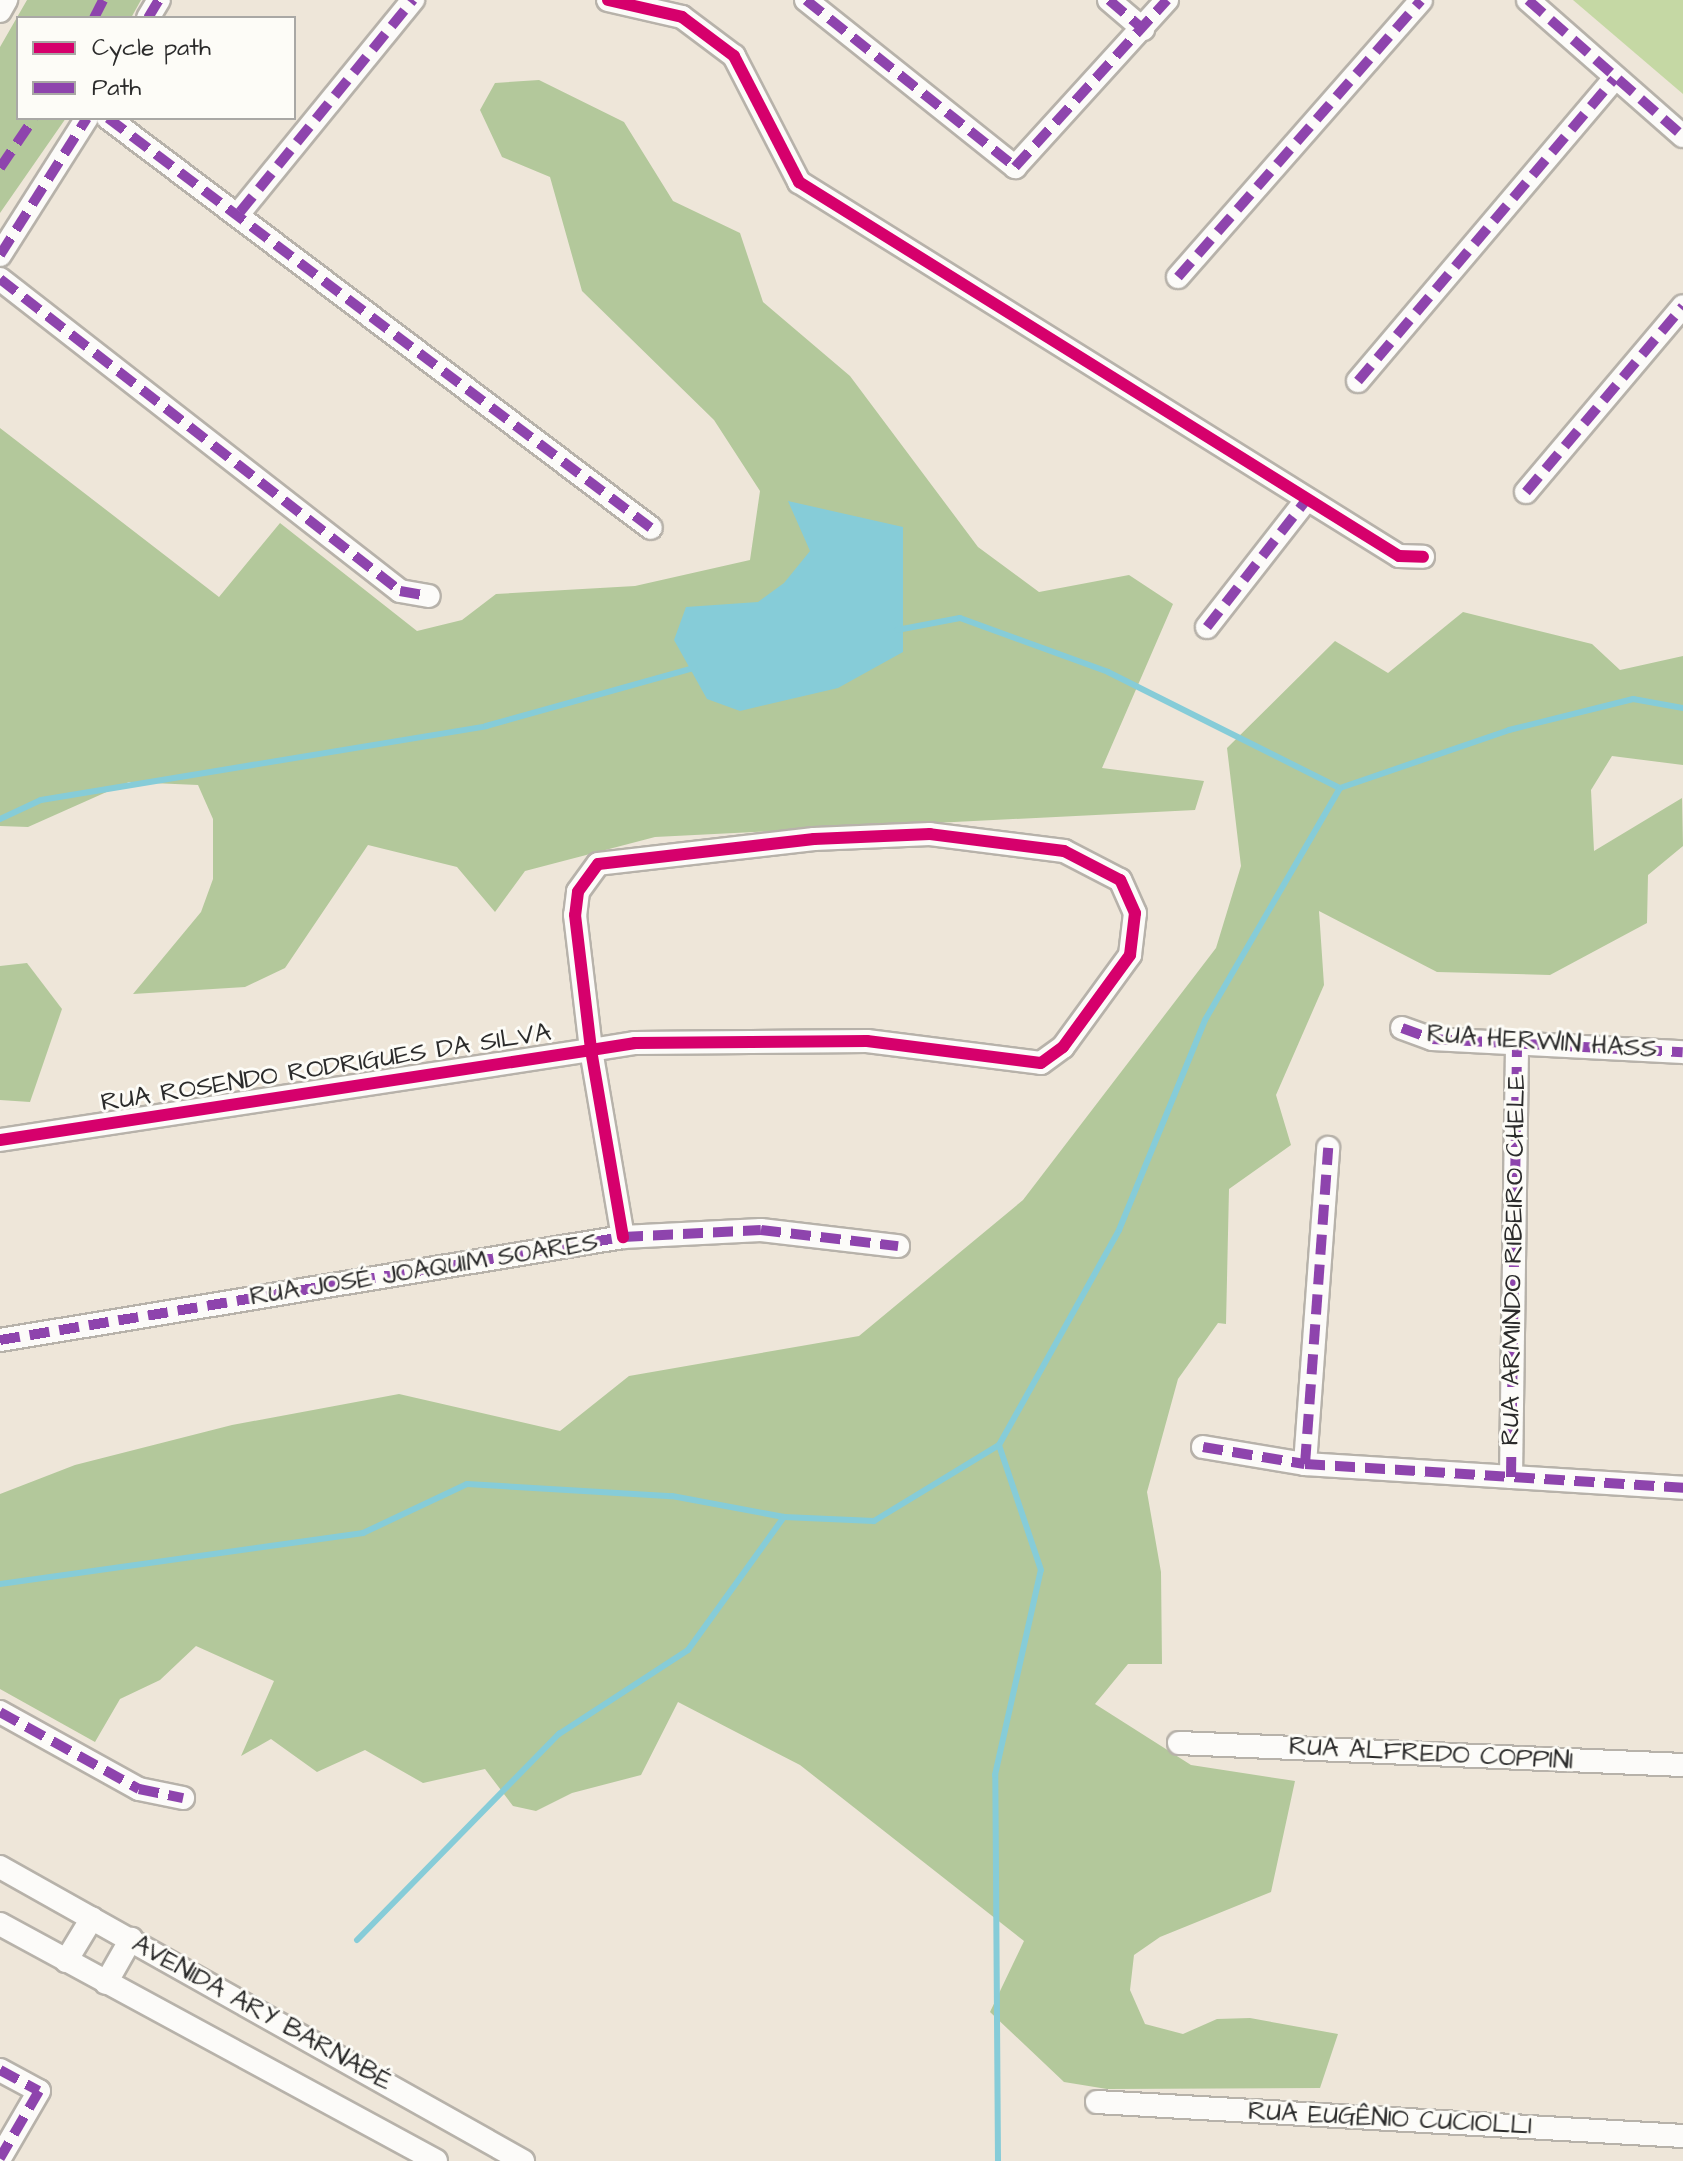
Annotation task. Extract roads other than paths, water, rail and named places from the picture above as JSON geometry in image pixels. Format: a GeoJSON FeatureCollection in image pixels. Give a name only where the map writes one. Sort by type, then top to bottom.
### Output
{"type":"FeatureCollection","features":[{"type":"Feature","properties":{"kind":"street"},"geometry":{"type":"LineString","coordinates":[[0,11],[6,0]]}},
{"type":"Feature","properties":{"kind":"street"},"geometry":{"type":"LineString","coordinates":[[240,212],[413,0]]}},
{"type":"Feature","properties":{"kind":"street"},"geometry":{"type":"LineString","coordinates":[[608,0],[682,17],[734,56],[799,182],[1399,556],[1423,557]]}},
{"type":"Feature","properties":{"kind":"street"},"geometry":{"type":"LineString","coordinates":[[806,0],[1015,167],[1167,0]]}},
{"type":"Feature","properties":{"kind":"street"},"geometry":{"type":"LineString","coordinates":[[1109,0],[1143,29]]}},
{"type":"Feature","properties":{"kind":"street"},"geometry":{"type":"LineString","coordinates":[[1178,277],[1421,0]]}},
{"type":"Feature","properties":{"kind":"street"},"geometry":{"type":"LineString","coordinates":[[1528,0],[1614,79],[1683,136]]}},
{"type":"Feature","properties":{"kind":"street"},"geometry":{"type":"LineString","coordinates":[[1358,381],[1614,79]]}},
{"type":"Feature","properties":{"kind":"street"},"geometry":{"type":"LineString","coordinates":[[0,255],[86,120]]}},
{"type":"Feature","properties":{"kind":"street"},"geometry":{"type":"LineString","coordinates":[[111,120],[240,212],[651,528]]}},
{"type":"Feature","properties":{"kind":"street"},"geometry":{"type":"LineString","coordinates":[[0,279],[400,591],[429,596]]}},
{"type":"Feature","properties":{"kind":"street"},"geometry":{"type":"LineString","coordinates":[[1526,492],[1683,306]]}},
{"type":"Feature","properties":{"kind":"street"},"geometry":{"type":"LineString","coordinates":[[1207,627],[1307,499]]}},
{"type":"Feature","properties":{"kind":"street","name":"RUA ROSENDO RODRIGUES DA SILVA"},"geometry":{"type":"LineString","coordinates":[[0,1140],[591,1050],[749,1038],[867,1041],[1041,1063],[1063,1047],[1130,955],[1135,913],[1120,880],[1064,851],[915,834],[614,857],[586,875],[575,915],[591,1050]]}},
{"type":"Feature","properties":{"kind":"street","name":"RUA HERWIN HASS"},"geometry":{"type":"LineString","coordinates":[[1402,1028],[1432,1039],[1683,1052]]}},
{"type":"Feature","properties":{"kind":"street","name":"RUA ARMINDO RIBEIRO CHELE"},"geometry":{"type":"LineString","coordinates":[[1511,1477],[1517,1044]]}},
{"type":"Feature","properties":{"kind":"street"},"geometry":{"type":"LineString","coordinates":[[591,1050],[623,1237]]}},
{"type":"Feature","properties":{"kind":"street"},"geometry":{"type":"LineString","coordinates":[[1305,1464],[1328,1148]]}},
{"type":"Feature","properties":{"kind":"street","name":"RUA JOSÉ JOAQUIM SOARES"},"geometry":{"type":"LineString","coordinates":[[0,1340],[623,1237],[761,1230],[898,1246]]}},
{"type":"Feature","properties":{"kind":"street"},"geometry":{"type":"LineString","coordinates":[[1203,1447],[1305,1464],[1683,1488]]}},
{"type":"Feature","properties":{"kind":"street"},"geometry":{"type":"LineString","coordinates":[[0,1712],[139,1789],[183,1798]]}},
{"type":"Feature","properties":{"kind":"street","name":"RUA ALFREDO COPPINI"},"geometry":{"type":"LineString","coordinates":[[1179,1743],[1683,1765]]}},
{"type":"Feature","properties":{"kind":"street","name":"AVENIDA ARY BARNABÉ"},"geometry":{"type":"LineString","coordinates":[[0,1867],[523,2161]]}},
{"type":"Feature","properties":{"kind":"street"},"geometry":{"type":"LineString","coordinates":[[66,1961],[92,1918]]}},
{"type":"Feature","properties":{"kind":"street","name":"AVENIDA ARY BARNABÉ"},"geometry":{"type":"LineString","coordinates":[[0,1924],[436,2161]]}},
{"type":"Feature","properties":{"kind":"street"},"geometry":{"type":"LineString","coordinates":[[106,1983],[131,1939]]}},
{"type":"Feature","properties":{"kind":"street"},"geometry":{"type":"LineString","coordinates":[[0,2070],[39,2091],[0,2158]]}},
{"type":"Feature","properties":{"kind":"street","name":"RUA EUGÊNIO CUCIOLLI"},"geometry":{"type":"LineString","coordinates":[[1097,2102],[1683,2136]]}},
{"type":"Feature","properties":{"kind":"water"},"geometry":{"type":"Polygon","coordinates":[[[788,501],[903,527],[903,652],[838,688],[740,711],[707,699],[674,640],[686,607],[758,602],[784,583],[810,551],[788,501]]]}},
{"type":"Feature","properties":{"kind":"waterway"},"geometry":{"type":"LineString","coordinates":[[897,630],[960,618],[1108,672],[1340,788],[1509,730],[1633,699],[1683,708]]}},
{"type":"Feature","properties":{"kind":"waterway"},"geometry":{"type":"LineString","coordinates":[[0,819],[41,800],[486,726],[694,668]]}},
{"type":"Feature","properties":{"kind":"waterway"},"geometry":{"type":"LineString","coordinates":[[0,1584],[363,1533],[467,1484],[672,1496],[784,1517],[874,1521],[999,1445],[1119,1230],[1205,1020],[1340,788]]}},
{"type":"Feature","properties":{"kind":"waterway"},"geometry":{"type":"LineString","coordinates":[[998,2161],[995,1775],[1041,1570],[999,1445]]}},
{"type":"Feature","properties":{"kind":"waterway"},"geometry":{"type":"LineString","coordinates":[[357,1940],[559,1734],[688,1650],[784,1517]]}}]}
